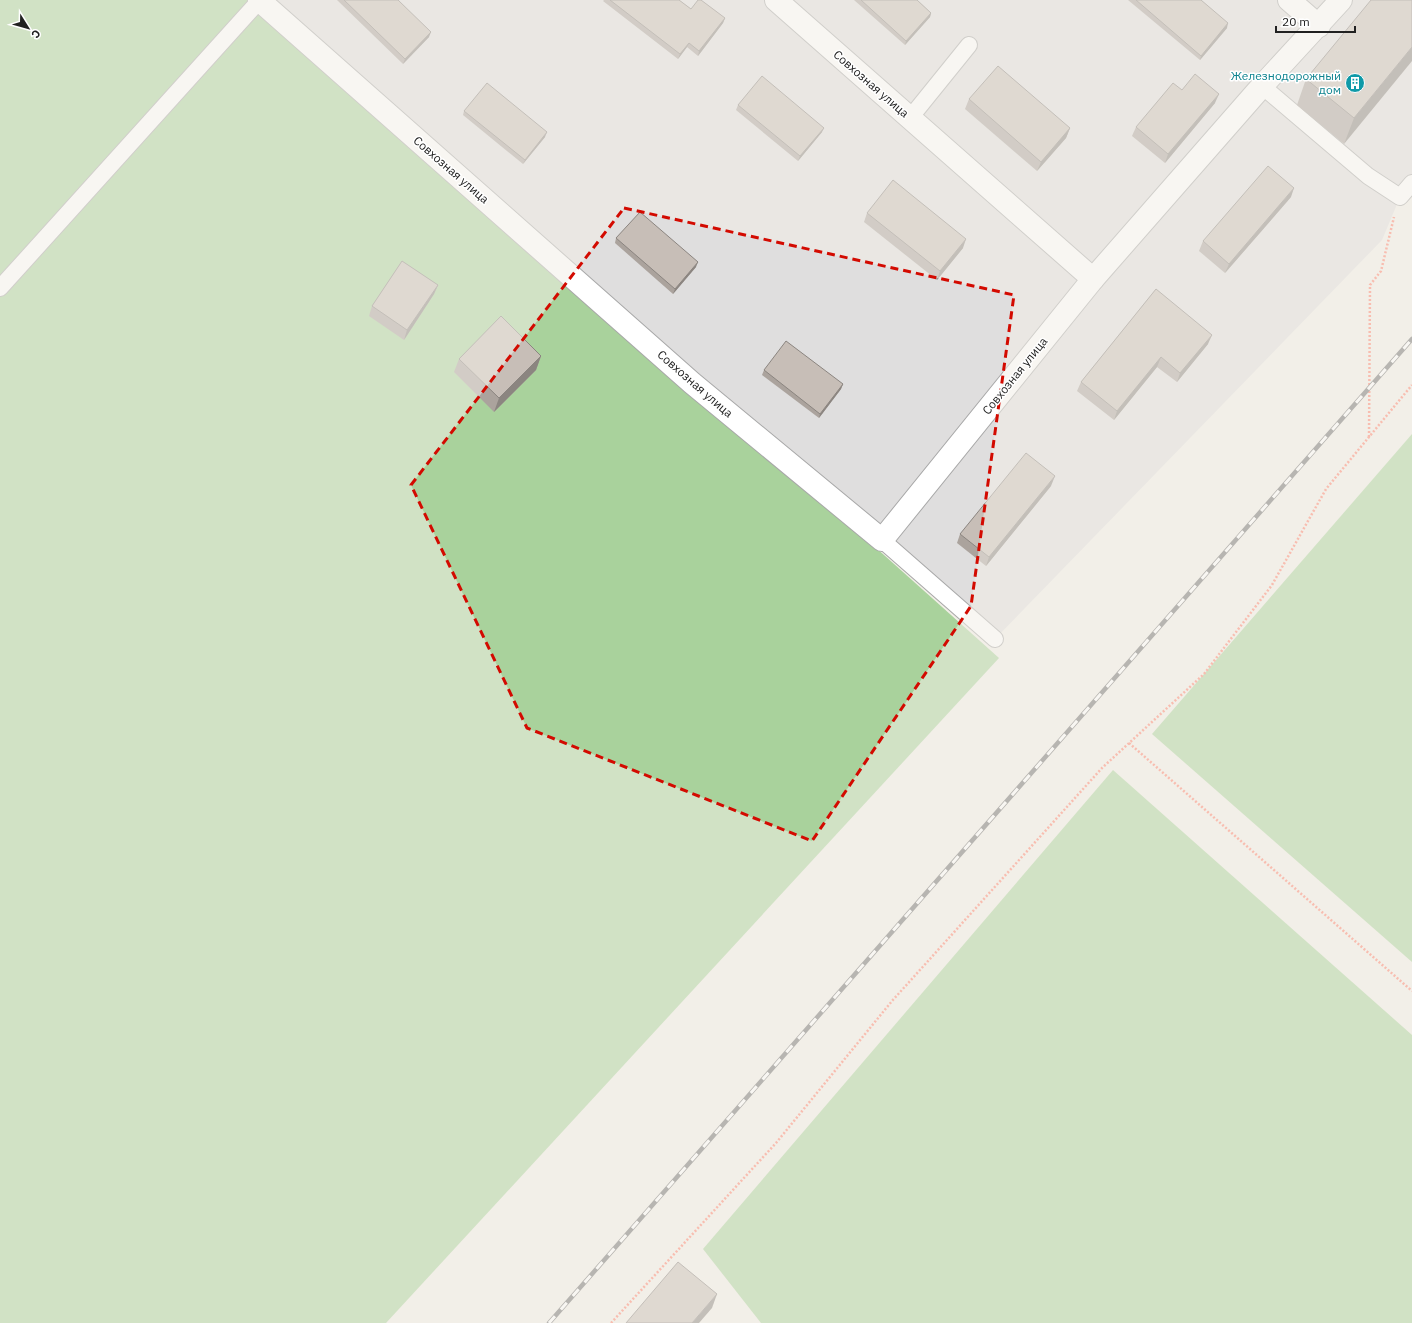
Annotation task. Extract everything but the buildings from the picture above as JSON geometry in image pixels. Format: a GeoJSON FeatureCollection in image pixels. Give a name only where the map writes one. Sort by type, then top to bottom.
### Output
{"type":"FeatureCollection","features":[{"type":"Feature","properties":{"kind":"street","name":"Совхозная улица"},"geometry":{"type":"LineString","coordinates":[[259,0],[692,383],[882,540],[1093,279],[1262,86],[1319,26],[1341,0]]}},
{"type":"Feature","properties":{"kind":"street","name":"Совхозная улица"},"geometry":{"type":"LineString","coordinates":[[776,0],[1093,279]]}},
{"type":"Feature","properties":{"kind":"street"},"geometry":{"type":"LineString","coordinates":[[1289,0],[1319,26]]}},
{"type":"Feature","properties":{"kind":"lane"},"geometry":{"type":"LineString","coordinates":[[0,288],[259,0]]}},
{"type":"Feature","properties":{"kind":"lane"},"geometry":{"type":"LineString","coordinates":[[910,118],[969,45]]}},
{"type":"Feature","properties":{"kind":"lane"},"geometry":{"type":"LineString","coordinates":[[1262,86],[1368,176],[1400,197],[1412,183]]}},
{"type":"Feature","properties":{"kind":"lane"},"geometry":{"type":"LineString","coordinates":[[882,540],[996,639]]}},
{"type":"Feature","properties":{"kind":"path"},"geometry":{"type":"LineString","coordinates":[[1369,437],[1370,285],[1381,271],[1400,197]]}},
{"type":"Feature","properties":{"kind":"path"},"geometry":{"type":"LineString","coordinates":[[611,1323],[776,1143],[892,1001],[1102,768],[1204,674],[1272,585],[1326,489],[1412,385]]}},
{"type":"Feature","properties":{"kind":"path"},"geometry":{"type":"LineString","coordinates":[[1129,743],[1412,991]]}},
{"type":"Feature","properties":{"kind":"highlighted area"},"geometry":{"type":"Polygon","coordinates":[[[624,208],[1014,295],[971,606],[812,841],[527,728],[411,485],[624,208]]]}},
{"type":"Feature","properties":{"kind":"shaded area"},"geometry":{"type":"Polygon","coordinates":[[[260,0],[1412,0],[1412,183],[1400,197],[1382,240],[995,639],[260,0]]]}},
{"type":"Feature","properties":{"kind":"green space"},"geometry":{"type":"Polygon","coordinates":[[[0,0],[247,0],[692,383],[999,658],[386,1323],[0,1323],[0,0]]]}},
{"type":"Feature","properties":{"kind":"green space"},"geometry":{"type":"Polygon","coordinates":[[[1412,434],[1412,962],[1152,734],[1412,434]]]}},
{"type":"Feature","properties":{"kind":"green space"},"geometry":{"type":"Polygon","coordinates":[[[1113,770],[1412,1035],[1412,1323],[761,1323],[703,1249],[1113,770]]]}},
{"type":"Feature","properties":{"kind":"railway"},"geometry":{"type":"LineString","coordinates":[[549,1323],[1412,339]]}},
{"type":"Feature","properties":{"kind":"place","name":"Железнодорожный дом"},"geometry":{"type":"Point","coordinates":[1355,83]}}]}
